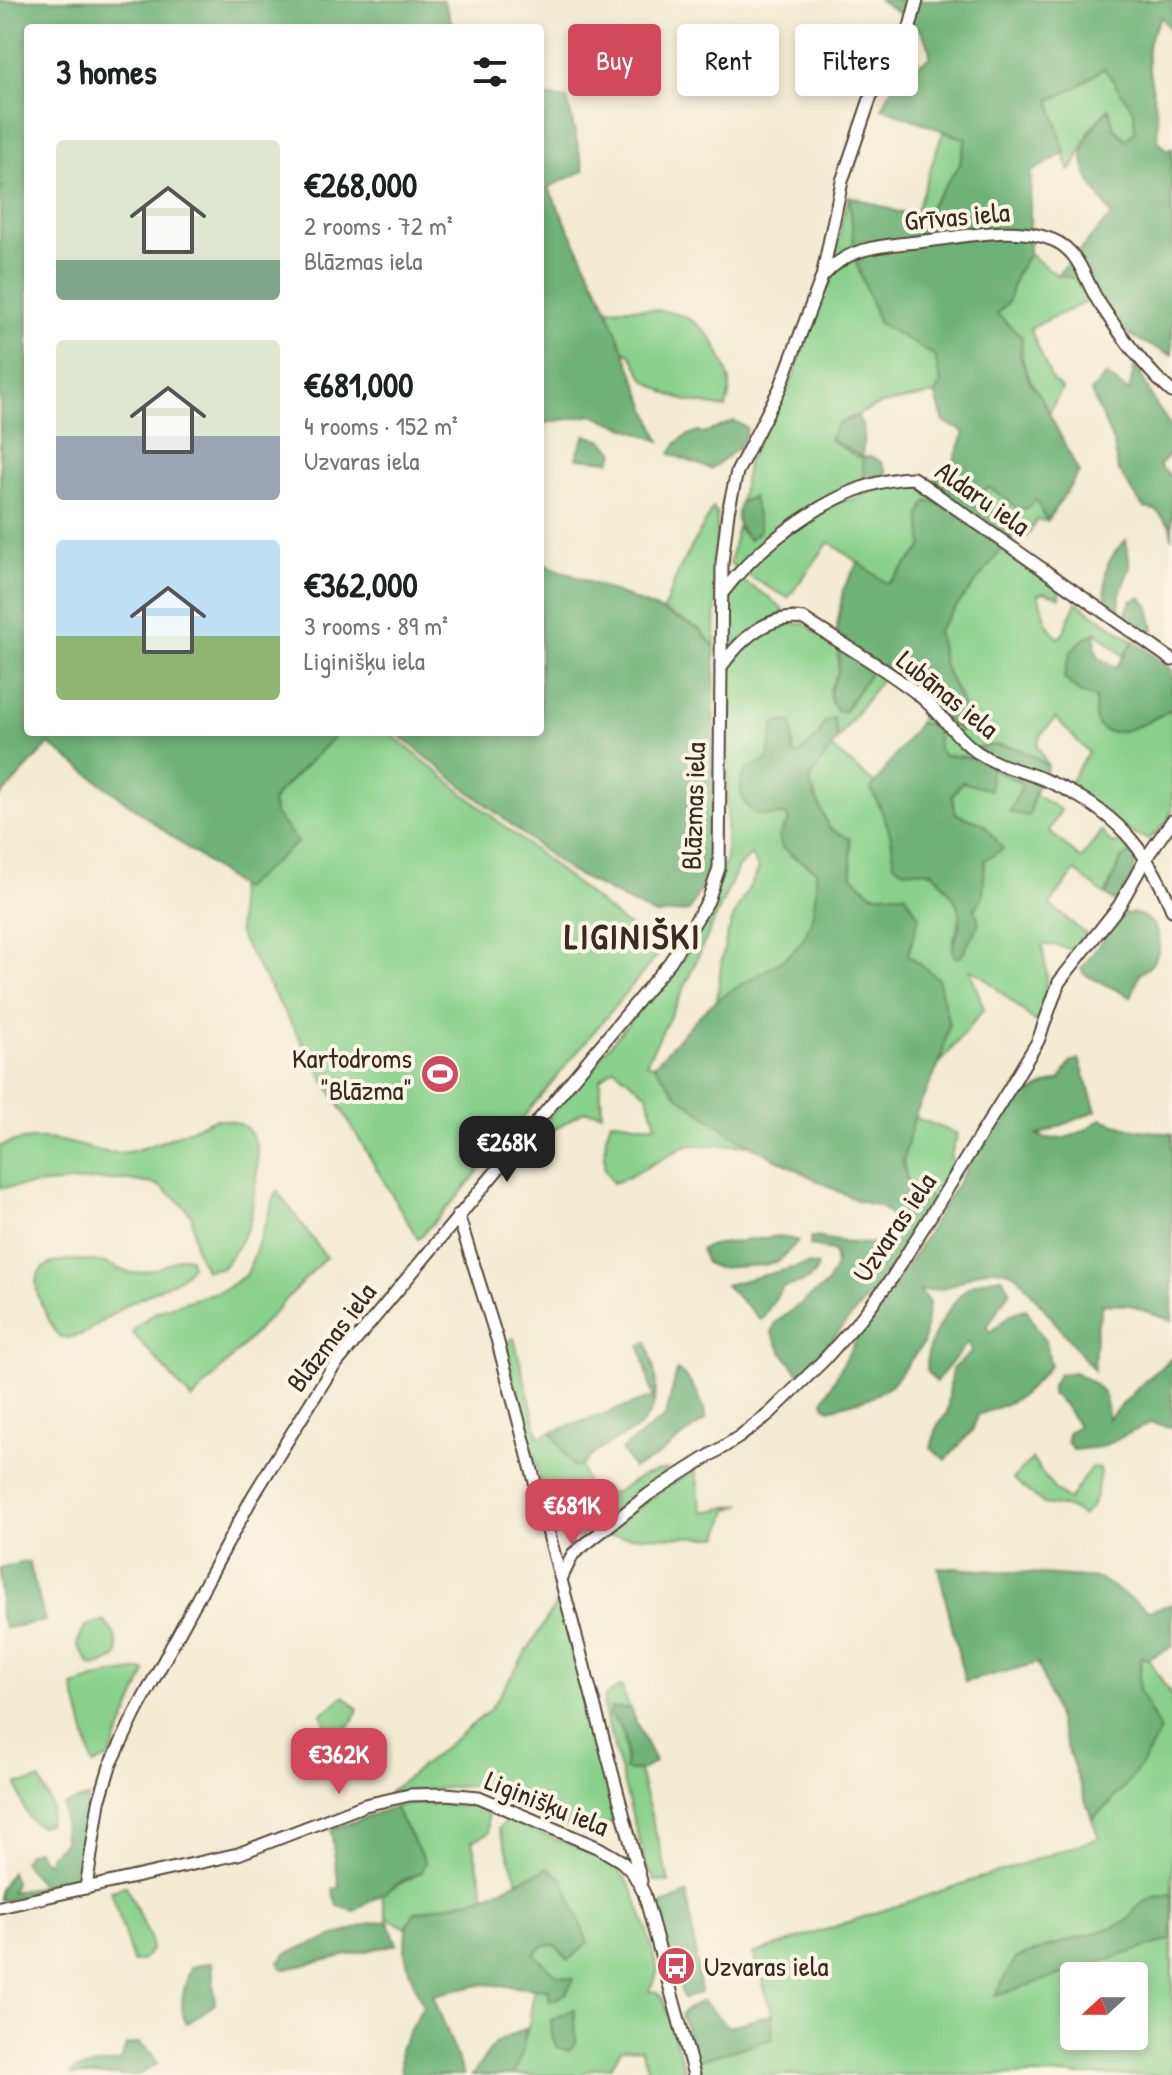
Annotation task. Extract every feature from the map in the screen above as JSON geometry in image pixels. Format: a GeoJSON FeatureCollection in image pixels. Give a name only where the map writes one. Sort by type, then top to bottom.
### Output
{"type":"FeatureCollection","features":[{"type":"Feature","properties":{"kind":"street","name":"Blāzmas iela"},"geometry":{"type":"LineString","coordinates":[[86,1888],[99,1802],[110,1766],[253,1496],[331,1370],[670,962],[708,901],[719,868],[722,563],[737,472],[780,388],[822,277],[842,181],[871,96],[910,27],[917,0]]}},
{"type":"Feature","properties":{"kind":"street","name":"Grīvas iela"},"geometry":{"type":"LineString","coordinates":[[822,277],[834,263],[853,252],[878,247],[1007,232],[1051,239],[1072,252],[1099,304],[1127,342],[1172,392]]}},
{"type":"Feature","properties":{"kind":"street","name":"Aldaru iela"},"geometry":{"type":"LineString","coordinates":[[723,592],[750,561],[785,529],[859,491],[896,479],[913,478],[1172,660]]}},
{"type":"Feature","properties":{"kind":"street","name":"Lubānas iela"},"geometry":{"type":"LineString","coordinates":[[721,667],[734,648],[764,626],[789,617],[804,619],[920,696],[975,751],[1007,769],[1047,781],[1074,794],[1106,816],[1133,839],[1172,910]]}},
{"type":"Feature","properties":{"kind":"street","name":"Uzvaras iela"},"geometry":{"type":"LineString","coordinates":[[562,1577],[573,1554],[649,1494],[739,1437],[769,1414],[862,1317],[892,1278],[1038,1041],[1059,982],[1119,906],[1146,858],[1172,821]]}},
{"type":"Feature","properties":{"kind":"street"},"geometry":{"type":"LineString","coordinates":[[458,1215],[497,1339],[644,1893]]}},
{"type":"Feature","properties":{"kind":"street","name":"Liginišķu iela"},"geometry":{"type":"LineString","coordinates":[[0,1907],[238,1854],[365,1805],[410,1795],[479,1797],[599,1848],[621,1861],[633,1873],[644,1893],[694,2075]]}},
{"type":"Feature","properties":{"kind":"green space"},"geometry":{"type":"Polygon","coordinates":[[[0,0],[443,0],[452,24],[24,24],[24,736],[335,736],[272,802],[275,814],[298,842],[242,889],[49,744],[0,797],[0,192],[3,187],[0,187],[0,0]]]}},
{"type":"Feature","properties":{"kind":"green space"},"geometry":{"type":"Polygon","coordinates":[[[879,0],[1172,0],[1172,32],[1161,17],[1150,38],[1148,52],[1157,114],[1157,138],[1166,150],[1172,148],[1172,355],[1116,326],[1094,306],[1075,278],[1057,275],[1112,215],[1087,174],[1084,150],[1088,138],[1109,109],[1114,128],[1126,140],[1135,131],[1134,111],[1104,68],[1077,87],[1050,100],[1065,153],[1031,172],[1029,254],[1016,274],[1008,302],[997,314],[1022,337],[1020,355],[1030,383],[1040,395],[1079,473],[1047,521],[1036,500],[1020,510],[989,487],[974,496],[1015,533],[937,631],[944,666],[962,703],[966,722],[960,731],[836,633],[843,590],[858,562],[886,583],[923,547],[920,515],[926,502],[936,501],[923,490],[953,463],[965,432],[944,422],[935,394],[941,383],[935,356],[879,323],[856,262],[849,196],[914,217],[925,213],[959,166],[966,139],[882,108],[888,96],[918,96],[918,65],[930,57],[929,47],[918,24],[879,0]]]}},
{"type":"Feature","properties":{"kind":"green space"},"geometry":{"type":"Polygon","coordinates":[[[1104,68],[1134,111],[1135,131],[1127,140],[1114,128],[1108,109],[1091,128],[1074,167],[1069,171],[1050,100],[1077,87],[1104,68]]]}},
{"type":"Feature","properties":{"kind":"green space"},"geometry":{"type":"Polygon","coordinates":[[[544,96],[567,99],[584,171],[548,187],[602,296],[660,441],[593,415],[544,423],[544,96]]]}},
{"type":"Feature","properties":{"kind":"green space"},"geometry":{"type":"Polygon","coordinates":[[[943,132],[966,139],[959,166],[925,213],[914,217],[943,132]]]}},
{"type":"Feature","properties":{"kind":"green space"},"geometry":{"type":"Polygon","coordinates":[[[849,196],[856,262],[879,323],[935,356],[941,383],[935,394],[881,404],[838,424],[829,439],[855,456],[862,457],[866,481],[843,489],[844,501],[902,482],[913,482],[937,500],[921,515],[923,547],[890,582],[886,583],[829,542],[788,598],[730,563],[737,527],[749,540],[753,497],[740,503],[748,461],[792,380],[821,299],[849,196]]]}},
{"type":"Feature","properties":{"kind":"green space"},"geometry":{"type":"Polygon","coordinates":[[[1029,254],[1057,275],[1075,278],[1088,301],[1030,328],[1052,380],[1062,389],[1049,413],[1029,377],[1023,359],[1022,337],[996,314],[1008,302],[1016,274],[1029,254]]]}},
{"type":"Feature","properties":{"kind":"green space"},"geometry":{"type":"Polygon","coordinates":[[[607,309],[660,310],[686,317],[707,333],[723,361],[729,380],[726,408],[687,401],[645,380],[631,355],[623,349],[607,309]]]}},
{"type":"Feature","properties":{"kind":"green space"},"geometry":{"type":"Polygon","coordinates":[[[1135,364],[1172,428],[1172,451],[1159,466],[1172,477],[1172,539],[1170,525],[1156,510],[1144,508],[1118,470],[1114,444],[1091,392],[1106,375],[1129,392],[1135,364]]]}},
{"type":"Feature","properties":{"kind":"green space"},"geometry":{"type":"Polygon","coordinates":[[[858,416],[864,431],[862,457],[829,439],[838,424],[858,416]]]}},
{"type":"Feature","properties":{"kind":"green space"},"geometry":{"type":"Polygon","coordinates":[[[734,421],[747,428],[745,436],[734,452],[711,469],[670,454],[678,441],[685,437],[699,431],[702,434],[734,421]]]}},
{"type":"Feature","properties":{"kind":"green space"},"geometry":{"type":"Polygon","coordinates":[[[585,435],[603,441],[615,452],[610,461],[576,458],[585,435]]]}},
{"type":"Feature","properties":{"kind":"green space"},"geometry":{"type":"Polygon","coordinates":[[[862,457],[880,461],[888,477],[864,481],[862,457]]]}},
{"type":"Feature","properties":{"kind":"green space"},"geometry":{"type":"Polygon","coordinates":[[[989,487],[1036,500],[1047,521],[1037,520],[1023,538],[974,496],[989,487]]]}},
{"type":"Feature","properties":{"kind":"green space"},"geometry":{"type":"Polygon","coordinates":[[[753,497],[760,530],[749,540],[739,527],[737,514],[740,503],[753,497]]]}},
{"type":"Feature","properties":{"kind":"green space"},"geometry":{"type":"Polygon","coordinates":[[[713,508],[717,514],[715,647],[698,628],[663,611],[679,570],[713,508]]]}},
{"type":"Feature","properties":{"kind":"green space"},"geometry":{"type":"Polygon","coordinates":[[[1126,540],[1130,567],[1120,593],[1119,614],[1106,609],[1105,579],[1108,564],[1126,540]]]}},
{"type":"Feature","properties":{"kind":"green space"},"geometry":{"type":"Polygon","coordinates":[[[1004,546],[1059,587],[1060,597],[1044,592],[1038,594],[1047,624],[1058,638],[1063,634],[1076,602],[1134,641],[1123,656],[1097,632],[1073,650],[1068,662],[1064,678],[1095,697],[1101,728],[1129,729],[1172,709],[1172,811],[1163,827],[1148,839],[1133,834],[1068,786],[1088,752],[1056,718],[1041,734],[1037,746],[1048,766],[1023,751],[995,745],[976,749],[989,759],[943,755],[919,723],[924,705],[960,731],[966,722],[962,703],[944,666],[937,631],[1004,546]]]}},
{"type":"Feature","properties":{"kind":"green space"},"geometry":{"type":"Polygon","coordinates":[[[544,561],[546,565],[698,628],[715,647],[712,844],[706,878],[689,911],[655,915],[569,871],[400,736],[544,736],[544,561]]]}},
{"type":"Feature","properties":{"kind":"green space"},"geometry":{"type":"Polygon","coordinates":[[[738,578],[769,597],[784,611],[732,645],[729,641],[728,589],[738,578]]]}},
{"type":"Feature","properties":{"kind":"green space"},"geometry":{"type":"Polygon","coordinates":[[[1141,597],[1149,607],[1154,630],[1147,637],[1124,618],[1131,601],[1141,597]]]}},
{"type":"Feature","properties":{"kind":"green space"},"geometry":{"type":"Polygon","coordinates":[[[787,623],[804,624],[838,646],[838,673],[829,690],[845,711],[872,670],[883,677],[838,739],[834,718],[825,722],[818,737],[797,756],[793,752],[789,721],[775,723],[767,762],[749,768],[741,780],[744,802],[748,808],[760,815],[786,814],[790,821],[782,829],[791,856],[816,870],[816,899],[811,928],[802,944],[785,960],[717,1000],[731,924],[759,869],[751,855],[738,867],[682,993],[646,1063],[654,1065],[679,1097],[750,1145],[687,1145],[613,1183],[604,1169],[606,1136],[611,1121],[656,1125],[647,1094],[614,1068],[600,1079],[602,1113],[584,1111],[536,1141],[543,1125],[691,948],[726,860],[730,668],[753,640],[787,623]]]}},
{"type":"Feature","properties":{"kind":"green space"},"geometry":{"type":"Polygon","coordinates":[[[1096,632],[1095,648],[1099,658],[1116,668],[1134,641],[1172,670],[1172,709],[1133,728],[1111,732],[1103,730],[1096,720],[1095,697],[1081,694],[1064,678],[1073,650],[1096,632]]]}},
{"type":"Feature","properties":{"kind":"green space"},"geometry":{"type":"Polygon","coordinates":[[[838,646],[872,670],[844,711],[838,712],[831,702],[830,693],[839,668],[838,646]]]}},
{"type":"Feature","properties":{"kind":"green space"},"geometry":{"type":"Polygon","coordinates":[[[834,718],[838,739],[813,773],[810,784],[829,828],[850,839],[852,876],[873,894],[905,894],[919,917],[908,955],[938,978],[949,1024],[940,1063],[914,1117],[903,1162],[907,1180],[932,1200],[885,1277],[801,1376],[772,1333],[775,1323],[826,1285],[836,1267],[834,1252],[810,1245],[811,1237],[873,1243],[884,1240],[892,1233],[897,1222],[880,1206],[859,1201],[740,1140],[679,1097],[654,1065],[711,1005],[779,963],[803,939],[811,922],[816,870],[782,848],[779,836],[789,821],[786,815],[760,815],[748,808],[742,794],[741,780],[749,768],[767,762],[775,723],[789,721],[793,726],[793,751],[797,756],[818,737],[825,722],[834,718]]]}},
{"type":"Feature","properties":{"kind":"green space"},"geometry":{"type":"Polygon","coordinates":[[[919,723],[933,725],[938,748],[943,755],[987,759],[976,748],[996,745],[1023,751],[1048,766],[1034,794],[1029,816],[1009,812],[1023,784],[991,767],[990,790],[962,782],[952,795],[956,814],[984,824],[1003,849],[985,860],[983,896],[975,909],[979,923],[961,957],[955,957],[953,949],[960,920],[954,898],[933,872],[902,869],[894,864],[887,825],[871,789],[919,723]]]}},
{"type":"Feature","properties":{"kind":"green space","name":"Kartodroms \"Blāzma\""},"geometry":{"type":"Polygon","coordinates":[[[335,736],[393,736],[660,952],[458,1196],[418,1239],[239,935],[237,875],[275,814],[272,802],[335,736]]]}},
{"type":"Feature","properties":{"kind":"green space"},"geometry":{"type":"Polygon","coordinates":[[[831,747],[875,784],[871,789],[887,825],[894,864],[902,869],[933,872],[952,896],[959,912],[959,921],[952,942],[983,896],[984,824],[956,814],[952,796],[962,782],[990,766],[1023,785],[1010,812],[1029,815],[1034,794],[1061,810],[1049,831],[1081,859],[1101,831],[1112,844],[1125,840],[1137,856],[1130,854],[1121,859],[1105,895],[1075,871],[1050,905],[1088,936],[1077,951],[1042,945],[1047,976],[1045,986],[1051,988],[1036,1022],[980,974],[970,970],[984,1009],[940,1063],[949,1024],[908,955],[918,916],[905,894],[873,894],[852,876],[850,839],[829,828],[810,784],[813,773],[831,747]]]}},
{"type":"Feature","properties":{"kind":"green space"},"geometry":{"type":"Polygon","coordinates":[[[1130,854],[1137,856],[1134,873],[1116,903],[1106,895],[1121,859],[1130,854]]]}},
{"type":"Feature","properties":{"kind":"green space"},"geometry":{"type":"Polygon","coordinates":[[[1123,913],[1142,916],[1150,921],[1159,945],[1154,962],[1140,973],[1131,997],[1084,974],[1081,969],[1123,913]]]}},
{"type":"Feature","properties":{"kind":"green space"},"geometry":{"type":"Polygon","coordinates":[[[1079,1059],[1096,1111],[1038,1135],[1054,1139],[1071,1136],[1101,1119],[1132,1129],[1172,1134],[1172,1321],[1129,1305],[1102,1304],[1096,1332],[1094,1370],[1017,1275],[987,1270],[945,1288],[919,1291],[929,1302],[923,1344],[892,1384],[872,1397],[830,1409],[825,1406],[823,1401],[859,1334],[892,1291],[993,1125],[1023,1097],[1060,1080],[1071,1062],[1079,1059]]]}},
{"type":"Feature","properties":{"kind":"green space"},"geometry":{"type":"Polygon","coordinates":[[[914,1117],[958,1134],[950,1157],[956,1165],[932,1200],[907,1180],[903,1162],[914,1117]]]}},
{"type":"Feature","properties":{"kind":"green space"},"geometry":{"type":"Polygon","coordinates":[[[215,1119],[243,1126],[255,1142],[257,1153],[249,1224],[223,1268],[205,1270],[195,1247],[192,1216],[158,1185],[129,1180],[94,1180],[0,1188],[0,1146],[30,1139],[46,1139],[102,1151],[128,1152],[215,1119]]]}},
{"type":"Feature","properties":{"kind":"green space"},"geometry":{"type":"Polygon","coordinates":[[[277,1191],[326,1257],[192,1400],[132,1332],[149,1316],[225,1289],[247,1274],[277,1191]]]}},
{"type":"Feature","properties":{"kind":"green space"},"geometry":{"type":"Polygon","coordinates":[[[780,1236],[798,1241],[779,1261],[764,1265],[717,1268],[706,1263],[701,1249],[712,1245],[780,1236]]]}},
{"type":"Feature","properties":{"kind":"green space"},"geometry":{"type":"Polygon","coordinates":[[[181,1257],[190,1258],[192,1266],[179,1279],[128,1304],[83,1334],[68,1338],[58,1336],[37,1291],[41,1270],[60,1261],[95,1261],[134,1273],[159,1268],[181,1257]]]}},
{"type":"Feature","properties":{"kind":"green space"},"geometry":{"type":"Polygon","coordinates":[[[808,1264],[818,1266],[813,1276],[804,1282],[783,1287],[761,1320],[725,1285],[808,1264]]]}},
{"type":"Feature","properties":{"kind":"green space"},"geometry":{"type":"Polygon","coordinates":[[[1002,1277],[1010,1290],[987,1327],[990,1332],[1013,1313],[1026,1309],[1047,1345],[1050,1365],[1018,1397],[978,1415],[972,1431],[946,1460],[931,1448],[938,1425],[947,1413],[952,1369],[972,1352],[968,1342],[936,1382],[928,1372],[928,1351],[947,1312],[964,1291],[979,1282],[1002,1277]]]}},
{"type":"Feature","properties":{"kind":"green space"},"geometry":{"type":"Polygon","coordinates":[[[514,1338],[539,1437],[552,1432],[573,1467],[581,1467],[590,1496],[614,1493],[644,1475],[667,1469],[661,1478],[585,1538],[569,1537],[554,1529],[503,1345],[514,1338]]]}},
{"type":"Feature","properties":{"kind":"green space"},"geometry":{"type":"Polygon","coordinates":[[[647,1342],[656,1385],[656,1396],[648,1416],[638,1427],[596,1452],[581,1467],[573,1467],[552,1432],[653,1397],[640,1345],[647,1342]]]}},
{"type":"Feature","properties":{"kind":"green space"},"geometry":{"type":"Polygon","coordinates":[[[1172,1358],[1172,1427],[1150,1423],[1101,1447],[1073,1450],[1067,1442],[1068,1432],[1078,1426],[1066,1407],[1052,1394],[1058,1374],[1075,1372],[1097,1386],[1106,1401],[1108,1419],[1172,1358]]]}},
{"type":"Feature","properties":{"kind":"green space"},"geometry":{"type":"Polygon","coordinates":[[[677,1370],[696,1391],[706,1419],[652,1460],[633,1468],[621,1450],[666,1416],[677,1370]]]}},
{"type":"Feature","properties":{"kind":"green space"},"geometry":{"type":"Polygon","coordinates":[[[1032,1459],[1055,1490],[1069,1500],[1091,1467],[1100,1469],[1096,1495],[1087,1512],[1082,1516],[1071,1508],[1044,1504],[1013,1479],[1032,1459]]]}},
{"type":"Feature","properties":{"kind":"green space"},"geometry":{"type":"Polygon","coordinates":[[[695,1471],[704,1512],[742,1504],[728,1510],[719,1537],[602,1536],[671,1483],[695,1471]]]}},
{"type":"Feature","properties":{"kind":"green space"},"geometry":{"type":"Polygon","coordinates":[[[29,1562],[45,1621],[5,1628],[0,1613],[0,1569],[29,1562]]]}},
{"type":"Feature","properties":{"kind":"green space"},"geometry":{"type":"Polygon","coordinates":[[[938,1567],[1099,1578],[1149,1611],[1172,1604],[1172,1647],[1148,1659],[1141,1657],[1139,1690],[1160,1730],[1131,1778],[1092,1819],[1038,1663],[965,1682],[938,1567]]]}},
{"type":"Feature","properties":{"kind":"green space"},"geometry":{"type":"Polygon","coordinates":[[[560,1598],[618,1813],[613,1822],[601,1830],[586,1834],[478,1785],[389,1793],[490,1710],[560,1598]]]}},
{"type":"Feature","properties":{"kind":"green space"},"geometry":{"type":"Polygon","coordinates":[[[103,1621],[116,1637],[117,1657],[99,1666],[90,1665],[77,1644],[85,1626],[103,1621]]]}},
{"type":"Feature","properties":{"kind":"green space"},"geometry":{"type":"Polygon","coordinates":[[[1141,1656],[1148,1659],[1172,1696],[1172,1894],[1151,1898],[1126,1922],[1085,1938],[1048,1946],[996,1995],[1060,1975],[1060,2050],[1148,2050],[1148,1962],[1100,1962],[1172,1939],[1172,2075],[703,2075],[696,2061],[772,2039],[773,2014],[753,1954],[1099,1838],[1092,1819],[1110,1804],[1159,1730],[1139,1690],[1141,1656]]]}},
{"type":"Feature","properties":{"kind":"green space"},"geometry":{"type":"Polygon","coordinates":[[[146,1672],[109,1758],[93,1765],[73,1686],[108,1675],[146,1672]]]}},
{"type":"Feature","properties":{"kind":"green space"},"geometry":{"type":"Polygon","coordinates":[[[621,1686],[630,1709],[611,1708],[624,1737],[625,1770],[639,1771],[669,1882],[656,1881],[646,1866],[606,1718],[604,1698],[621,1686]]]}},
{"type":"Feature","properties":{"kind":"green space"},"geometry":{"type":"Polygon","coordinates":[[[344,1696],[358,1709],[351,1725],[330,1735],[321,1714],[344,1696]]]}},
{"type":"Feature","properties":{"kind":"green space"},"geometry":{"type":"Polygon","coordinates":[[[611,1708],[630,1709],[655,1762],[639,1771],[625,1770],[624,1733],[609,1715],[611,1708]]]}},
{"type":"Feature","properties":{"kind":"green space"},"geometry":{"type":"Polygon","coordinates":[[[40,1780],[52,1808],[48,1824],[40,1826],[27,1814],[17,1784],[40,1780]]]}},
{"type":"Feature","properties":{"kind":"green space"},"geometry":{"type":"Polygon","coordinates":[[[88,1797],[88,1852],[78,1883],[3,1901],[0,1899],[0,1889],[11,1872],[15,1882],[11,1892],[42,1886],[23,1862],[28,1854],[37,1850],[47,1863],[51,1854],[64,1842],[63,1805],[88,1797]]]}},
{"type":"Feature","properties":{"kind":"green space"},"geometry":{"type":"Polygon","coordinates":[[[419,1803],[471,1806],[487,1811],[489,1833],[472,1841],[485,1896],[415,1912],[406,1928],[387,1918],[381,1894],[422,1872],[425,1862],[394,1807],[419,1803]]]}},
{"type":"Feature","properties":{"kind":"green space"},"geometry":{"type":"Polygon","coordinates":[[[394,1807],[425,1862],[422,1872],[355,1911],[337,1906],[333,1889],[339,1888],[331,1830],[394,1807]]]}},
{"type":"Feature","properties":{"kind":"green space"},"geometry":{"type":"Polygon","coordinates":[[[508,1820],[611,1861],[621,1872],[636,1898],[658,1971],[649,1991],[658,1992],[663,1999],[686,2075],[650,2075],[641,2048],[621,2049],[611,2067],[592,2069],[580,2075],[514,2075],[530,2019],[534,1989],[549,1990],[550,2000],[573,1979],[557,1975],[534,1955],[543,1946],[555,1944],[548,1869],[518,1882],[499,1828],[508,1820]]]}},
{"type":"Feature","properties":{"kind":"green space"},"geometry":{"type":"Polygon","coordinates":[[[548,1868],[563,1879],[588,1943],[569,1960],[555,1945],[543,1946],[534,1954],[557,1975],[574,1979],[566,1994],[550,2001],[548,1990],[484,1984],[433,1995],[464,2075],[401,2075],[400,2048],[423,2006],[406,1960],[408,1925],[414,1913],[485,1896],[548,1868]]]}},
{"type":"Feature","properties":{"kind":"green space"},"geometry":{"type":"Polygon","coordinates":[[[126,1886],[151,1940],[151,1950],[142,1960],[133,1962],[111,1890],[126,1886]]]}},
{"type":"Feature","properties":{"kind":"green space"},"geometry":{"type":"Polygon","coordinates":[[[687,1894],[701,1992],[684,1999],[657,1914],[662,1904],[687,1894]]]}},
{"type":"Feature","properties":{"kind":"green space"},"geometry":{"type":"Polygon","coordinates":[[[1172,1894],[1172,1939],[1101,1962],[1060,1962],[1060,1975],[995,1996],[1015,1959],[1126,1922],[1134,1911],[1151,1899],[1172,1894]]]}},
{"type":"Feature","properties":{"kind":"green space"},"geometry":{"type":"Polygon","coordinates":[[[388,1921],[397,1944],[281,1968],[279,1962],[287,1953],[371,1923],[388,1921]]]}},
{"type":"Feature","properties":{"kind":"green space"},"geometry":{"type":"Polygon","coordinates":[[[212,1962],[215,2004],[186,2024],[182,2002],[191,1967],[212,1962]]]}},
{"type":"Feature","properties":{"kind":"green space"},"geometry":{"type":"Polygon","coordinates":[[[702,2001],[728,2027],[773,2014],[772,2039],[696,2061],[681,2014],[702,2001]]]}},
{"type":"Feature","properties":{"kind":"green space"},"geometry":{"type":"Polygon","coordinates":[[[575,2009],[576,2043],[569,2051],[556,2047],[551,2020],[575,2009]]]}},
{"type":"Feature","properties":{"kind":"green space"},"geometry":{"type":"Polygon","coordinates":[[[526,2028],[523,2050],[514,2075],[472,2075],[495,2043],[526,2028]]]}},
{"type":"Feature","properties":{"kind":"green space"},"geometry":{"type":"Polygon","coordinates":[[[139,2043],[152,2053],[157,2064],[138,2075],[71,2075],[74,2070],[121,2061],[126,2045],[139,2043]]]}},
{"type":"Feature","properties":{"kind":"place","name":"Kartodroms \"Blāzma\""},"geometry":{"type":"Point","coordinates":[440,1074]}},
{"type":"Feature","properties":{"kind":"place","name":"Uzvaras iela"},"geometry":{"type":"Point","coordinates":[676,1966]}},
{"type":"Feature","properties":{"kind":"district","name":"LIGINIŠKI"},"geometry":{"type":"Point","coordinates":[633,936]}}]}
